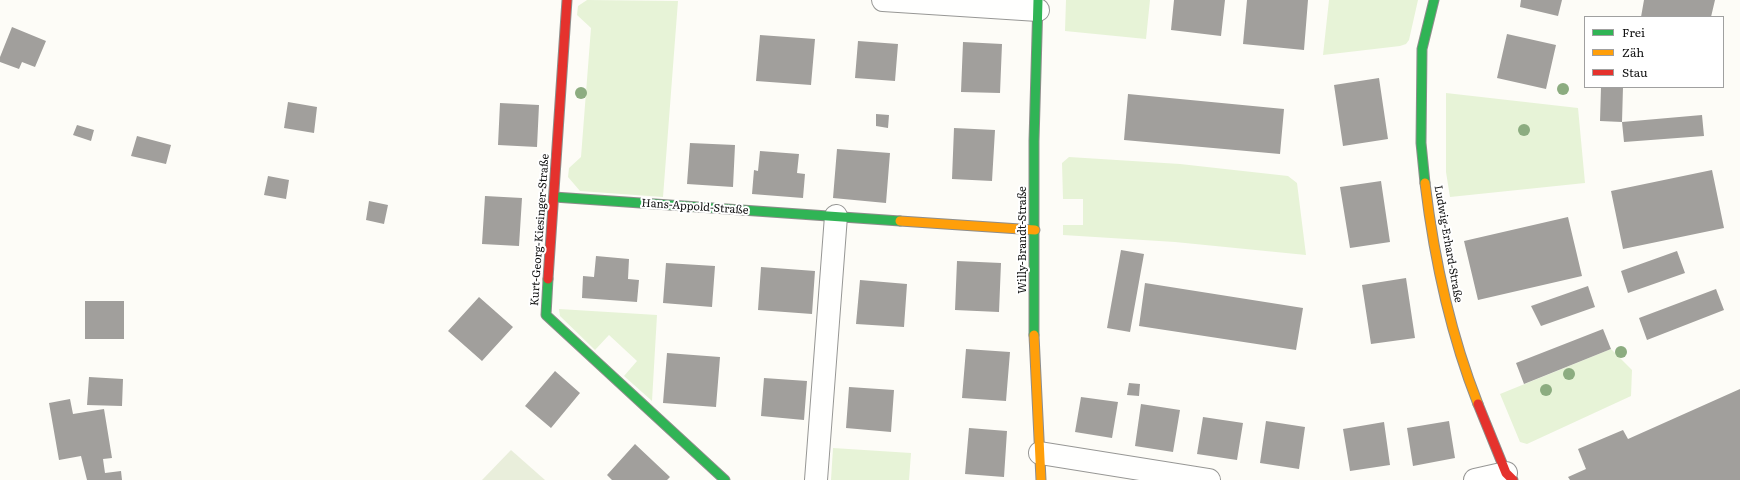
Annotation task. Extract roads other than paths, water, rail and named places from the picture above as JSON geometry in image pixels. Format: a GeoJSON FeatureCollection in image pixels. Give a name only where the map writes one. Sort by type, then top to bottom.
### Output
{"type":"FeatureCollection","features":[{"type":"Feature","properties":{"kind":"street","name":"Kurt-Georg-Kiesinger-Straße"},"geometry":{"type":"LineString","coordinates":[[567,0],[546,315],[725,480]]}},
{"type":"Feature","properties":{"kind":"street"},"geometry":{"type":"LineString","coordinates":[[883,0],[1038,5]]}},
{"type":"Feature","properties":{"kind":"street","name":"Ludwig-Erhard-Straße"},"geometry":{"type":"LineString","coordinates":[[1434,0],[1422,49],[1422,143],[1427,198],[1440,279],[1462,366],[1510,476]]}},
{"type":"Feature","properties":{"kind":"street","name":"Willy-Brandt-Straße"},"geometry":{"type":"LineString","coordinates":[[1038,5],[1034,141],[1034,332],[1041,480]]}},
{"type":"Feature","properties":{"kind":"street","name":"Hans-Appold-Straße"},"geometry":{"type":"LineString","coordinates":[[554,197],[1035,230]]}},
{"type":"Feature","properties":{"kind":"street"},"geometry":{"type":"LineString","coordinates":[[816,480],[836,216]]}},
{"type":"Feature","properties":{"kind":"street"},"geometry":{"type":"LineString","coordinates":[[1040,453],[1209,480]]}},
{"type":"Feature","properties":{"kind":"street"},"geometry":{"type":"LineString","coordinates":[[1475,480],[1510,476]]}}]}
